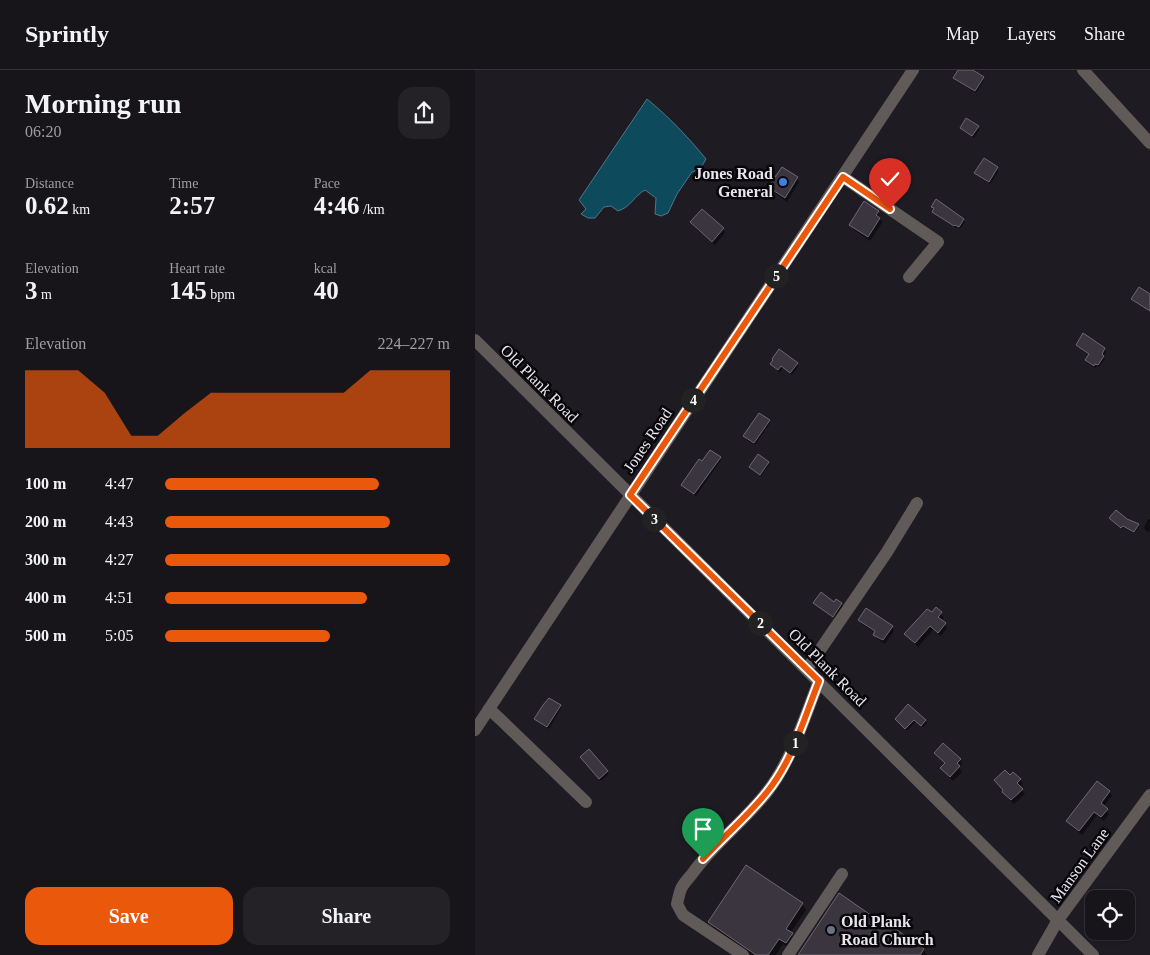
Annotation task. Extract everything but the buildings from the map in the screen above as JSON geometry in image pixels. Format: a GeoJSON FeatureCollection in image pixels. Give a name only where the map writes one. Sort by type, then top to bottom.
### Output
{"type":"FeatureCollection","features":[{"type":"Feature","properties":{"kind":"street","name":"Jones Road"},"geometry":{"type":"LineString","coordinates":[[475,730],[913,70]]}},
{"type":"Feature","properties":{"kind":"street"},"geometry":{"type":"LineString","coordinates":[[1083,70],[1150,143]]}},
{"type":"Feature","properties":{"kind":"street"},"geometry":{"type":"LineString","coordinates":[[843,177],[937,242],[909,277]]}},
{"type":"Feature","properties":{"kind":"street","name":"Old Plank Road"},"geometry":{"type":"LineString","coordinates":[[475,340],[1093,955]]}},
{"type":"Feature","properties":{"kind":"street"},"geometry":{"type":"LineString","coordinates":[[807,670],[887,552],[917,503]]}},
{"type":"Feature","properties":{"kind":"street"},"geometry":{"type":"LineString","coordinates":[[743,955],[683,914],[677,904],[680,890],[703,859],[768,791],[783,768],[794,745],[819,681]]}},
{"type":"Feature","properties":{"kind":"street"},"geometry":{"type":"LineString","coordinates":[[489,709],[501,718],[586,802]]}},
{"type":"Feature","properties":{"kind":"street","name":"Manson Lane"},"geometry":{"type":"LineString","coordinates":[[1038,955],[1058,920],[1150,795]]}},
{"type":"Feature","properties":{"kind":"street"},"geometry":{"type":"LineString","coordinates":[[788,955],[842,874]]}},
{"type":"Feature","properties":{"kind":"water"},"geometry":{"type":"Polygon","coordinates":[[[647,99],[678,128],[706,159],[700,169],[692,172],[677,194],[668,213],[661,216],[655,214],[656,198],[645,190],[618,211],[611,206],[604,207],[595,218],[588,218],[581,214],[586,209],[579,200],[647,99]]]}},
{"type":"Feature","properties":{"kind":"place","name":"Jones Road General"},"geometry":{"type":"Point","coordinates":[783,182]}},
{"type":"Feature","properties":{"kind":"place","name":"Old Plank Road Church"},"geometry":{"type":"Point","coordinates":[831,930]}},
{"type":"Feature","properties":{"kind":"route"},"geometry":{"type":"LineString","coordinates":[[703,859],[750,812],[768,791],[783,768],[819,681],[630,495],[843,177],[890,209]]}}]}
